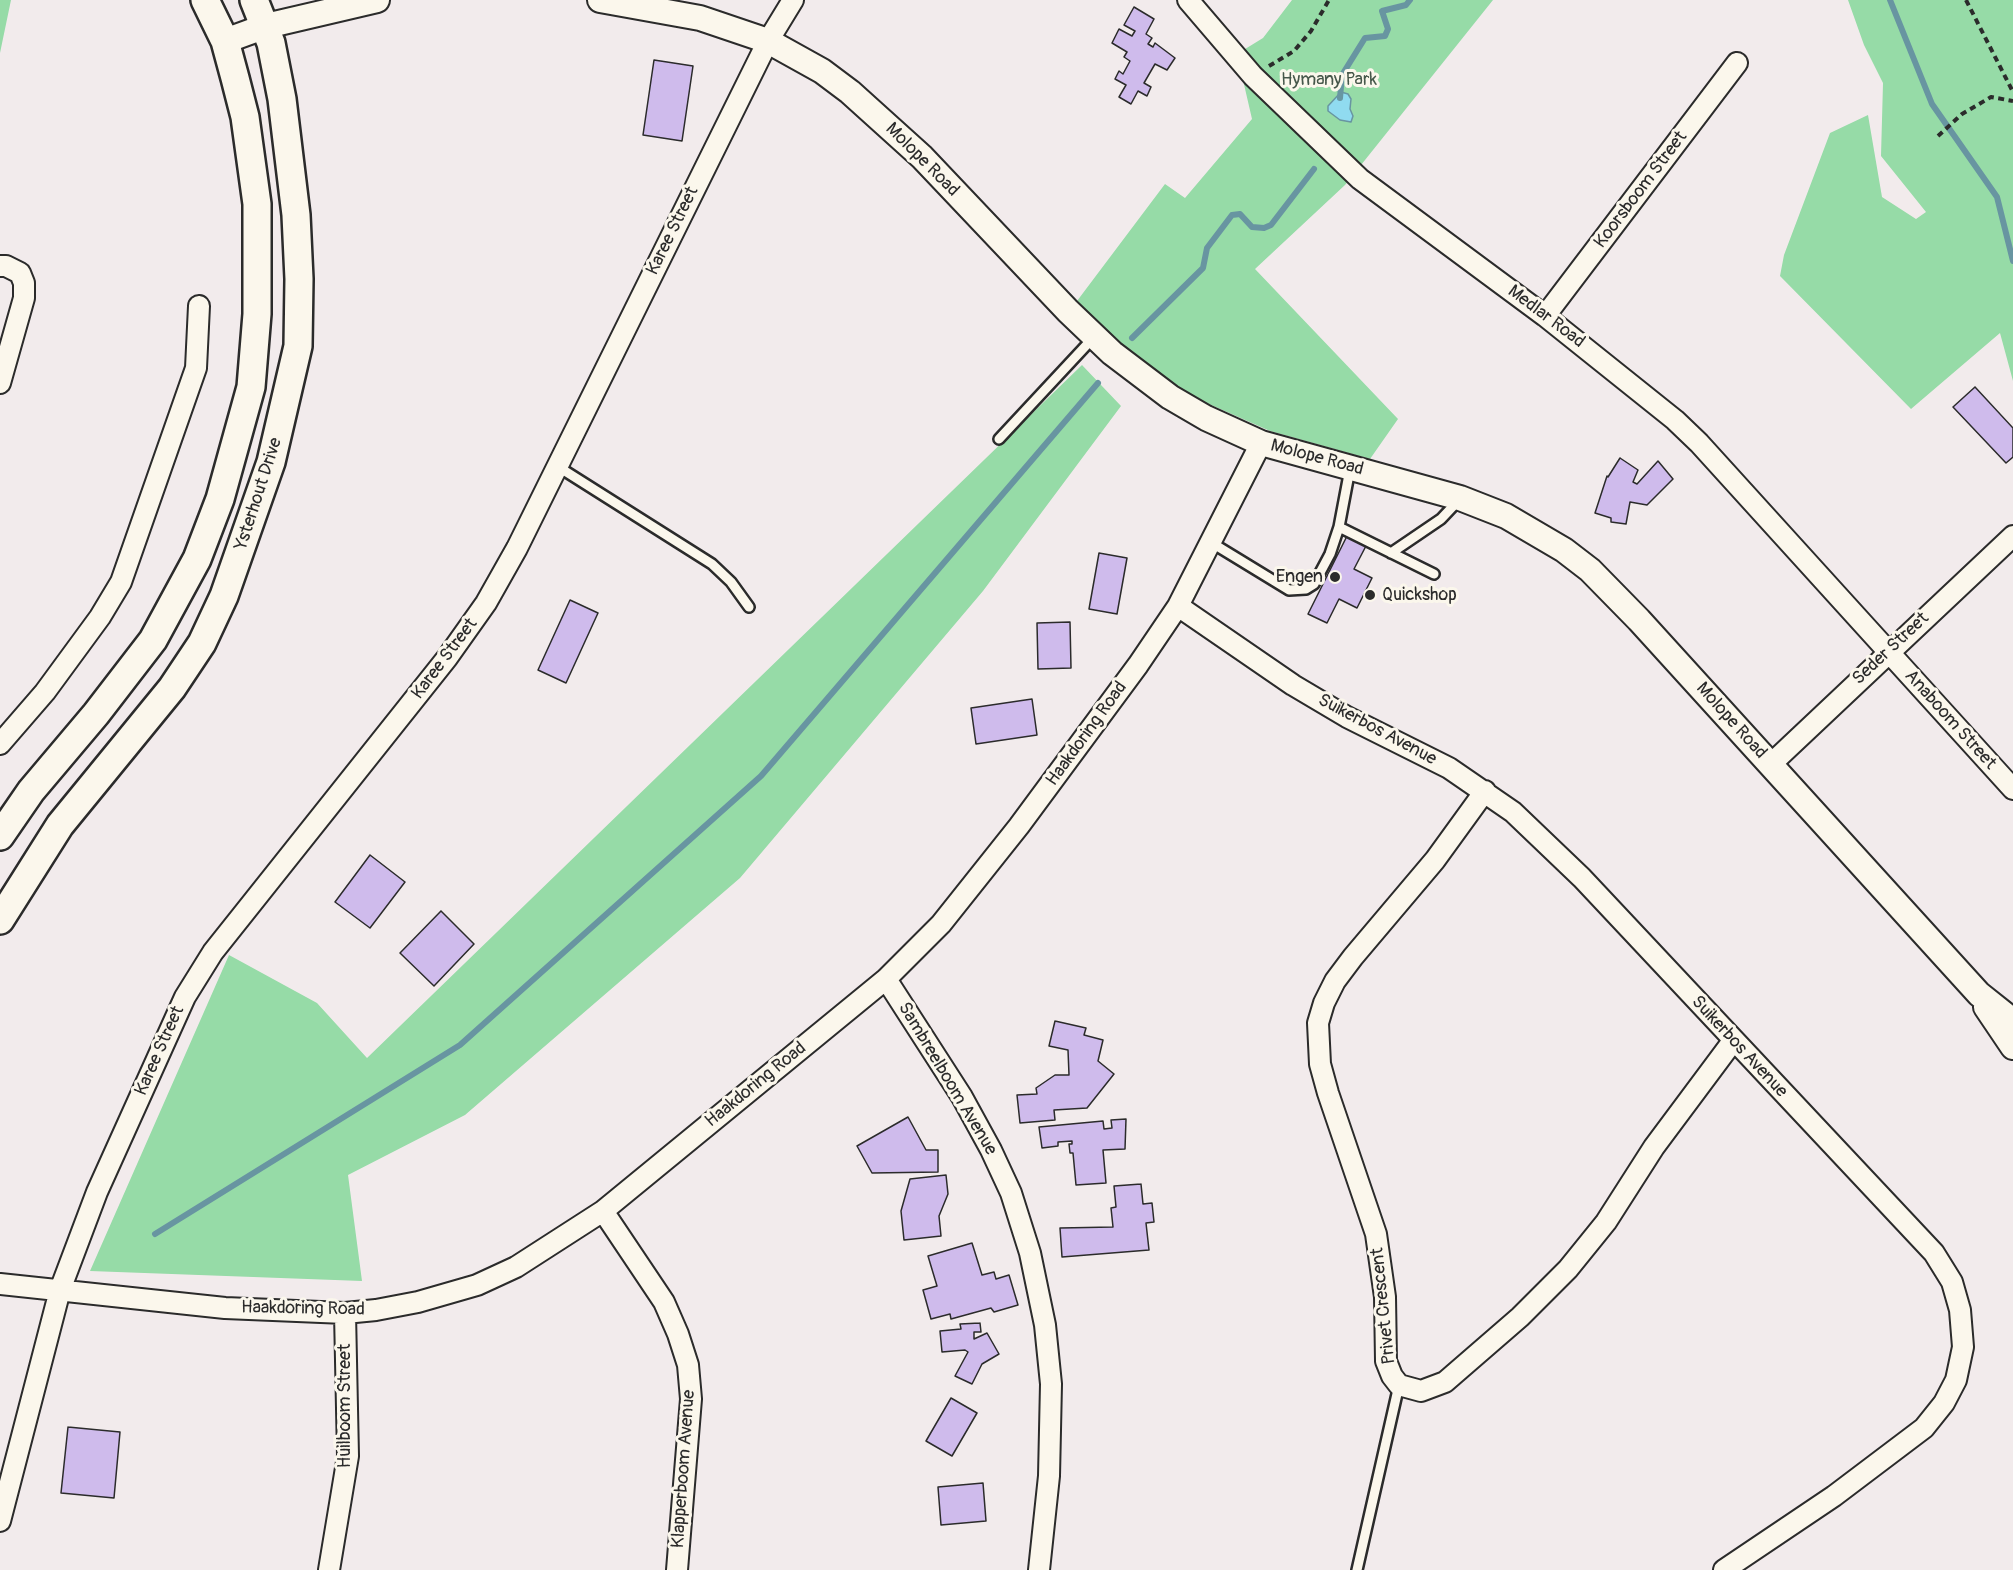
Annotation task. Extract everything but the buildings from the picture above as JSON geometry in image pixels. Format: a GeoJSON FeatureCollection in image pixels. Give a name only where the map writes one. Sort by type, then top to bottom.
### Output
{"type":"FeatureCollection","features":[{"type":"Feature","properties":{"kind":"main road","name":"Ysterhout Drive"},"geometry":{"type":"LineString","coordinates":[[0,836],[31,791],[96,714],[153,640],[197,559],[220,499],[251,387],[257,314],[257,204],[244,117],[225,41],[205,0]]}},
{"type":"Feature","properties":{"kind":"main road","name":"Ysterhout Drive"},"geometry":{"type":"LineString","coordinates":[[0,921],[60,825],[172,688],[202,643],[224,596],[271,462],[298,346],[299,279],[296,215],[282,99],[266,26],[254,0]]}},
{"type":"Feature","properties":{"kind":"street"},"geometry":{"type":"LineString","coordinates":[[225,41],[266,26],[377,0]]}},
{"type":"Feature","properties":{"kind":"street","name":"Molope Road"},"geometry":{"type":"LineString","coordinates":[[600,0],[700,18],[768,41],[822,71],[882,120],[922,157],[1094,337],[1170,397],[1206,418],[1261,443],[1460,498],[1506,516],[1536,533],[1590,570],[1647,628],[1979,994],[2013,1021]]}},
{"type":"Feature","properties":{"kind":"street","name":"Karee Street"},"geometry":{"type":"LineString","coordinates":[[60,1290],[97,1192],[184,997],[213,952],[454,649],[486,603],[517,548],[768,41],[793,0]]}},
{"type":"Feature","properties":{"kind":"street","name":"Medlar Road"},"geometry":{"type":"LineString","coordinates":[[1188,0],[1253,76],[1360,179],[1647,395],[1699,444],[1888,651]]}},
{"type":"Feature","properties":{"kind":"street","name":"Koorsboom Street"},"geometry":{"type":"LineString","coordinates":[[1545,316],[1737,63]]}},
{"type":"Feature","properties":{"kind":"street"},"geometry":{"type":"LineString","coordinates":[[0,266],[6,266],[20,273],[24,283],[24,298],[0,383]]}},
{"type":"Feature","properties":{"kind":"street"},"geometry":{"type":"LineString","coordinates":[[0,744],[59,673],[100,617],[121,582],[196,368],[199,306]]}},
{"type":"Feature","properties":{"kind":"street","name":"Haakdoring Road"},"geometry":{"type":"LineString","coordinates":[[0,1284],[225,1308],[345,1313],[418,1302],[477,1285],[516,1268],[603,1211],[886,979],[941,924],[979,878],[1138,665],[1178,606],[1261,443]]}},
{"type":"Feature","properties":{"kind":"street","name":"Seder Street"},"geometry":{"type":"LineString","coordinates":[[1770,765],[1888,651],[2013,536]]}},
{"type":"Feature","properties":{"kind":"street","name":"Suikerbos Avenue"},"geometry":{"type":"LineString","coordinates":[[1178,606],[1293,685],[1347,717],[1424,754],[1485,791],[1541,837],[1934,1253],[1955,1292],[1960,1310],[1963,1347],[1956,1380],[1944,1403],[1924,1428],[1834,1496],[1724,1570]]}},
{"type":"Feature","properties":{"kind":"street","name":"Anaboom Street"},"geometry":{"type":"LineString","coordinates":[[1888,651],[2013,789]]}},
{"type":"Feature","properties":{"kind":"street","name":"Privet Crescent"},"geometry":{"type":"LineString","coordinates":[[1485,791],[1435,860],[1353,957],[1332,988],[1318,1023],[1318,1044],[1328,1093],[1376,1234],[1385,1297],[1386,1361],[1392,1376],[1399,1385],[1421,1391],[1445,1382],[1520,1317],[1568,1269],[1606,1222],[1654,1147],[1733,1041]]}},
{"type":"Feature","properties":{"kind":"street","name":"Sambreelboom Avenue"},"geometry":{"type":"LineString","coordinates":[[886,979],[962,1098],[991,1150],[1011,1193],[1029,1253],[1045,1325],[1051,1384],[1047,1515],[1039,1570]]}},
{"type":"Feature","properties":{"kind":"street","name":"Molope Road"},"geometry":{"type":"LineString","coordinates":[[1979,994],[2013,1047]]}},
{"type":"Feature","properties":{"kind":"street","name":"Klapperboom Avenue"},"geometry":{"type":"LineString","coordinates":[[603,1211],[664,1302],[688,1365],[690,1408],[677,1570]]}},
{"type":"Feature","properties":{"kind":"street"},"geometry":{"type":"LineString","coordinates":[[0,1521],[60,1290]]}},
{"type":"Feature","properties":{"kind":"street","name":"Huilboom Street"},"geometry":{"type":"LineString","coordinates":[[329,1570],[348,1456],[345,1313]]}},
{"type":"Feature","properties":{"kind":"lane"},"geometry":{"type":"LineString","coordinates":[[999,439],[1094,337]]}},
{"type":"Feature","properties":{"kind":"lane"},"geometry":{"type":"LineString","coordinates":[[558,466],[712,564],[732,582],[749,607]]}},
{"type":"Feature","properties":{"kind":"lane"},"geometry":{"type":"LineString","coordinates":[[1212,543],[1289,590],[1296,592],[1314,584],[1330,554],[1339,527],[1351,467]]}},
{"type":"Feature","properties":{"kind":"lane"},"geometry":{"type":"LineString","coordinates":[[1390,553],[1441,519],[1460,498]]}},
{"type":"Feature","properties":{"kind":"lane"},"geometry":{"type":"LineString","coordinates":[[1339,527],[1434,574]]}},
{"type":"Feature","properties":{"kind":"lane"},"geometry":{"type":"LineString","coordinates":[[1357,1570],[1399,1385]]}},
{"type":"Feature","properties":{"kind":"path"},"geometry":{"type":"LineString","coordinates":[[1253,76],[1294,51],[1311,31],[1329,0]]}},
{"type":"Feature","properties":{"kind":"path"},"geometry":{"type":"LineString","coordinates":[[1966,0],[2013,92]]}},
{"type":"Feature","properties":{"kind":"path"},"geometry":{"type":"LineString","coordinates":[[1938,136],[1962,114],[1991,97],[2013,101]]}},
{"type":"Feature","properties":{"kind":"green space"},"geometry":{"type":"Polygon","coordinates":[[[0,0],[11,0],[0,53],[0,0]]]}},
{"type":"Feature","properties":{"kind":"green space","name":"Hymany Park"},"geometry":{"type":"Polygon","coordinates":[[[1292,0],[1493,0],[1345,185],[1255,269],[1398,419],[1370,459],[1270,431],[1184,393],[1117,345],[1077,301],[1165,184],[1185,198],[1252,119],[1237,54],[1263,38],[1292,0]]]}},
{"type":"Feature","properties":{"kind":"green space"},"geometry":{"type":"Polygon","coordinates":[[[1848,0],[2013,0],[2013,381],[2000,333],[1911,409],[1780,276],[1784,255],[1830,133],[1868,115],[1882,197],[1916,219],[1926,212],[1881,156],[1883,83],[1864,45],[1848,0]]]}},
{"type":"Feature","properties":{"kind":"green space"},"geometry":{"type":"Polygon","coordinates":[[[1082,365],[1121,406],[983,591],[740,878],[465,1115],[348,1175],[362,1281],[90,1271],[229,955],[317,1003],[367,1058],[1082,365]]]}},
{"type":"Feature","properties":{"kind":"water"},"geometry":{"type":"Polygon","coordinates":[[[1341,92],[1348,94],[1351,99],[1350,109],[1353,116],[1351,122],[1340,120],[1328,111],[1328,106],[1341,92]]]}},
{"type":"Feature","properties":{"kind":"waterway"},"geometry":{"type":"LineString","coordinates":[[1340,98],[1342,75],[1365,38],[1385,36],[1388,29],[1382,11],[1406,5],[1410,0]]}},
{"type":"Feature","properties":{"kind":"waterway"},"geometry":{"type":"LineString","coordinates":[[1890,0],[1932,104],[1997,197],[2013,261]]}},
{"type":"Feature","properties":{"kind":"waterway"},"geometry":{"type":"LineString","coordinates":[[1132,338],[1203,268],[1207,248],[1232,215],[1240,214],[1252,227],[1264,228],[1271,225],[1314,169]]}},
{"type":"Feature","properties":{"kind":"waterway"},"geometry":{"type":"LineString","coordinates":[[155,1234],[460,1045],[761,776],[1098,383]]}},
{"type":"Feature","properties":{"kind":"place","name":"Engen"},"geometry":{"type":"Point","coordinates":[1335,577]}},
{"type":"Feature","properties":{"kind":"place","name":"Quickshop"},"geometry":{"type":"Point","coordinates":[1370,595]}}]}
